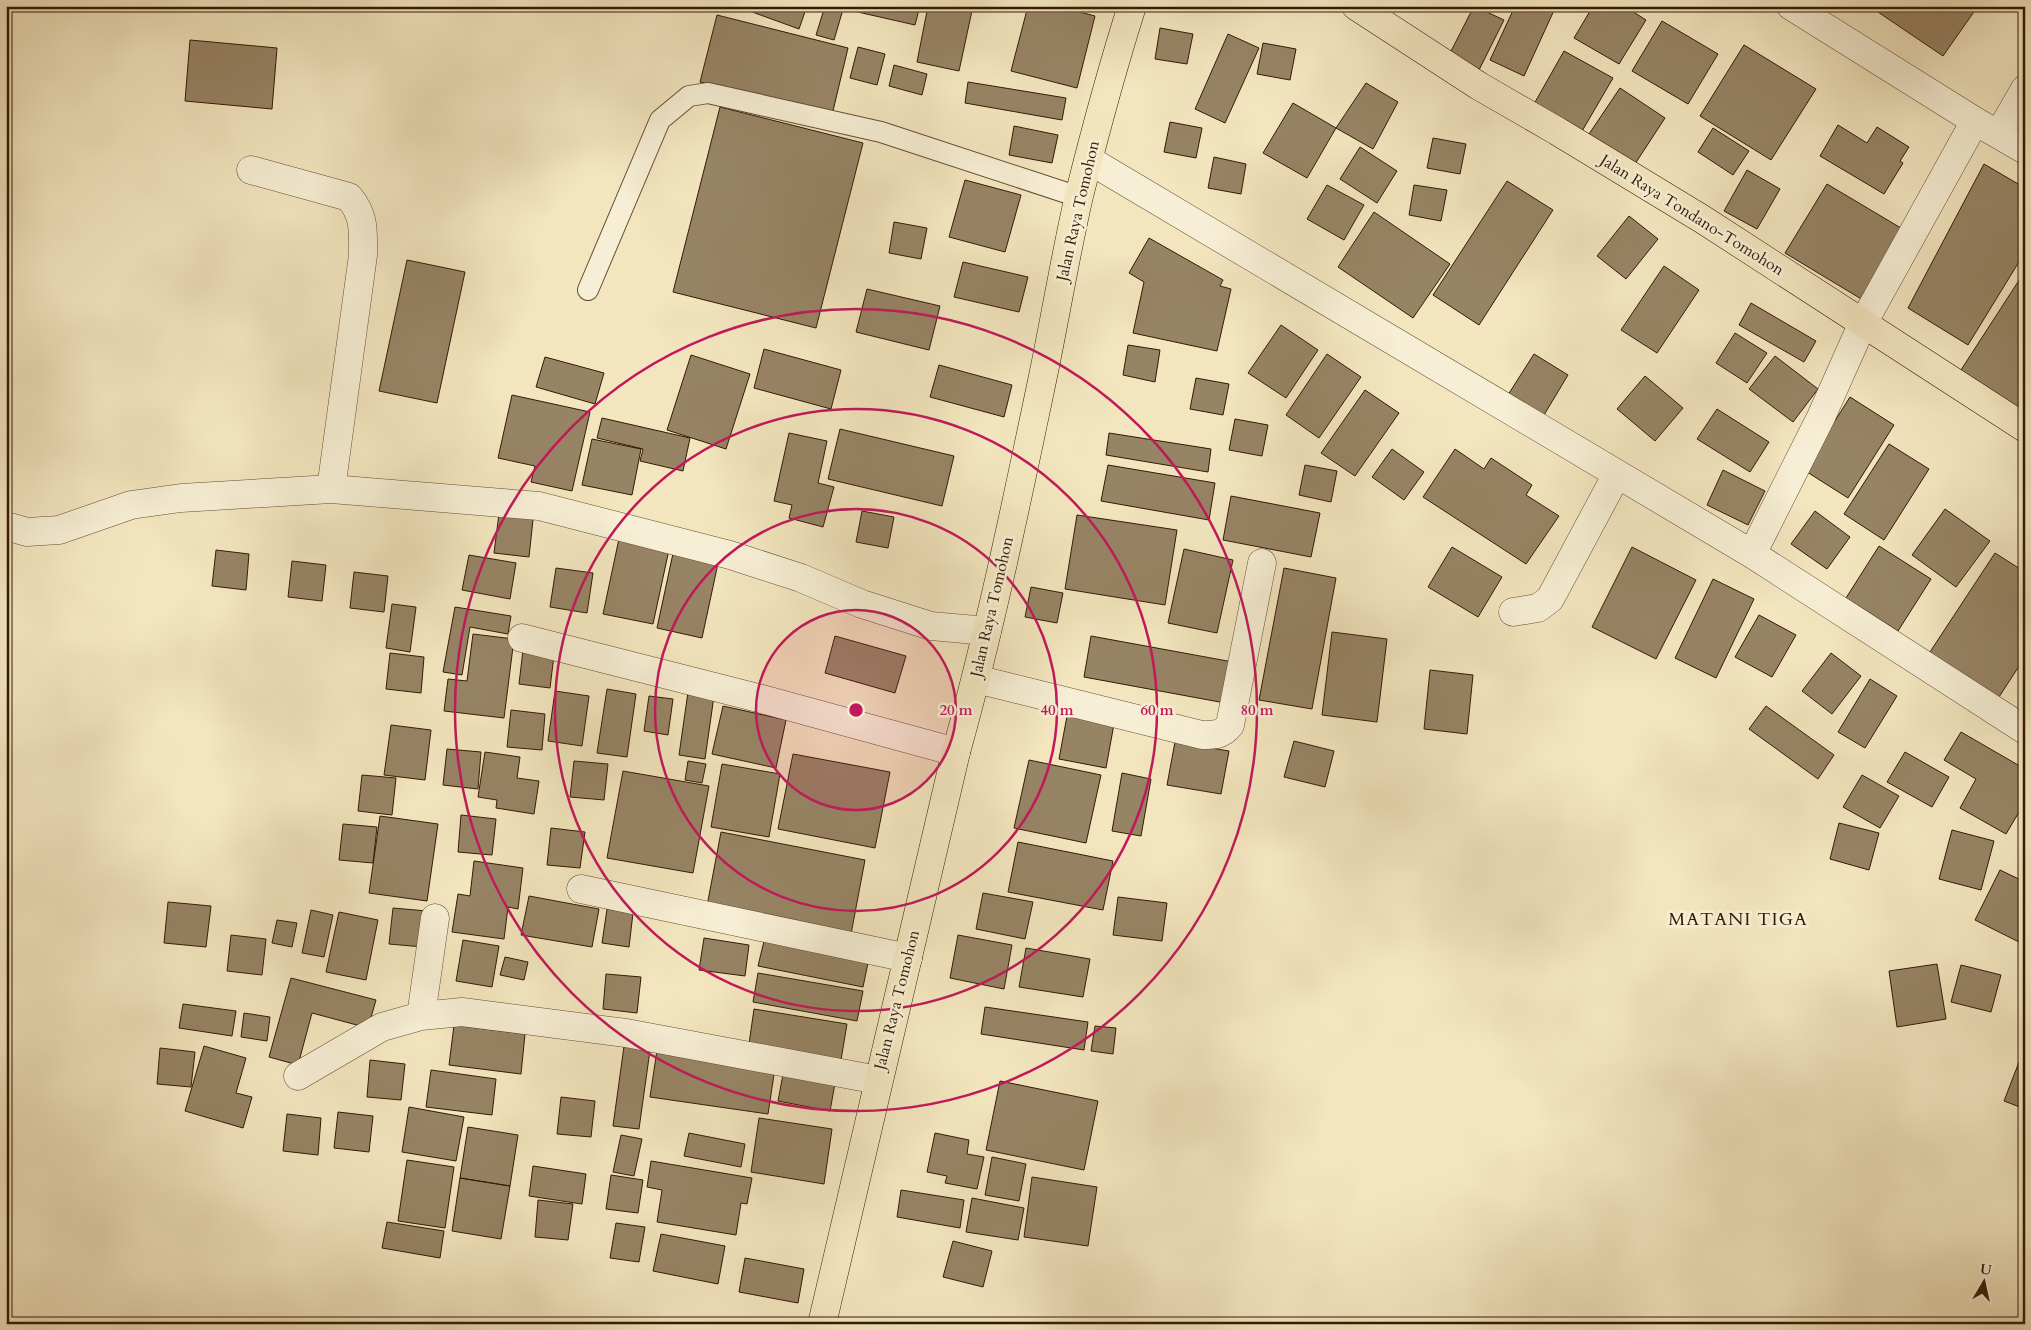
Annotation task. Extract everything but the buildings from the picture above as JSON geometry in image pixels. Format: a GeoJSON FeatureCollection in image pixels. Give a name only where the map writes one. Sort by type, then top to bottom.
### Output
{"type":"FeatureCollection","features":[{"type":"Feature","properties":{"kind":"highway","name":"Jalan Raya Tomohon"},"geometry":{"type":"LineString","coordinates":[[822,1324],[956,752],[976,680],[1042,382],[1079,197],[1117,54],[1132,6]]}},
{"type":"Feature","properties":{"kind":"highway","name":"Jalan Raya Tondano-Tomohon"},"geometry":{"type":"LineString","coordinates":[[1356,6],[1479,86],[1702,219],[2025,428]]}},
{"type":"Feature","properties":{"kind":"street"},"geometry":{"type":"LineString","coordinates":[[1791,6],[1975,121],[2025,150]]}},
{"type":"Feature","properties":{"kind":"street"},"geometry":{"type":"LineString","coordinates":[[1999,134],[2025,89]]}},
{"type":"Feature","properties":{"kind":"street"},"geometry":{"type":"LineString","coordinates":[[1752,554],[1821,418],[1862,324],[1975,121]]}},
{"type":"Feature","properties":{"kind":"street"},"geometry":{"type":"LineString","coordinates":[[1089,160],[1752,554],[2025,730]]}},
{"type":"Feature","properties":{"kind":"street"},"geometry":{"type":"LineString","coordinates":[[251,170],[349,197],[356,206],[363,223],[363,255],[331,489]]}},
{"type":"Feature","properties":{"kind":"street"},"geometry":{"type":"LineString","coordinates":[[1513,612],[1538,608],[1550,598],[1617,474]]}},
{"type":"Feature","properties":{"kind":"street"},"geometry":{"type":"LineString","coordinates":[[6,526],[27,532],[59,530],[130,505],[181,498],[331,489],[539,506],[730,554],[800,578],[862,604],[931,626],[987,631]]}},
{"type":"Feature","properties":{"kind":"street"},"geometry":{"type":"LineString","coordinates":[[976,680],[1202,735],[1216,735],[1224,732],[1230,725],[1262,563]]}},
{"type":"Feature","properties":{"kind":"street"},"geometry":{"type":"LineString","coordinates":[[522,638],[758,698],[956,752]]}},
{"type":"Feature","properties":{"kind":"street"},"geometry":{"type":"LineString","coordinates":[[581,889],[908,958]]}},
{"type":"Feature","properties":{"kind":"street"},"geometry":{"type":"LineString","coordinates":[[421,1016],[435,918]]}},
{"type":"Feature","properties":{"kind":"street"},"geometry":{"type":"LineString","coordinates":[[298,1076],[382,1027],[421,1016],[462,1012],[626,1033],[878,1080]]}},
{"type":"Feature","properties":{"kind":"lane"},"geometry":{"type":"LineString","coordinates":[[588,290],[660,120],[689,96],[708,93],[881,132],[1079,197]]}},
{"type":"Feature","properties":{"kind":"district","name":"MATANI TIGA"},"geometry":{"type":"Point","coordinates":[1738,919]}}]}
